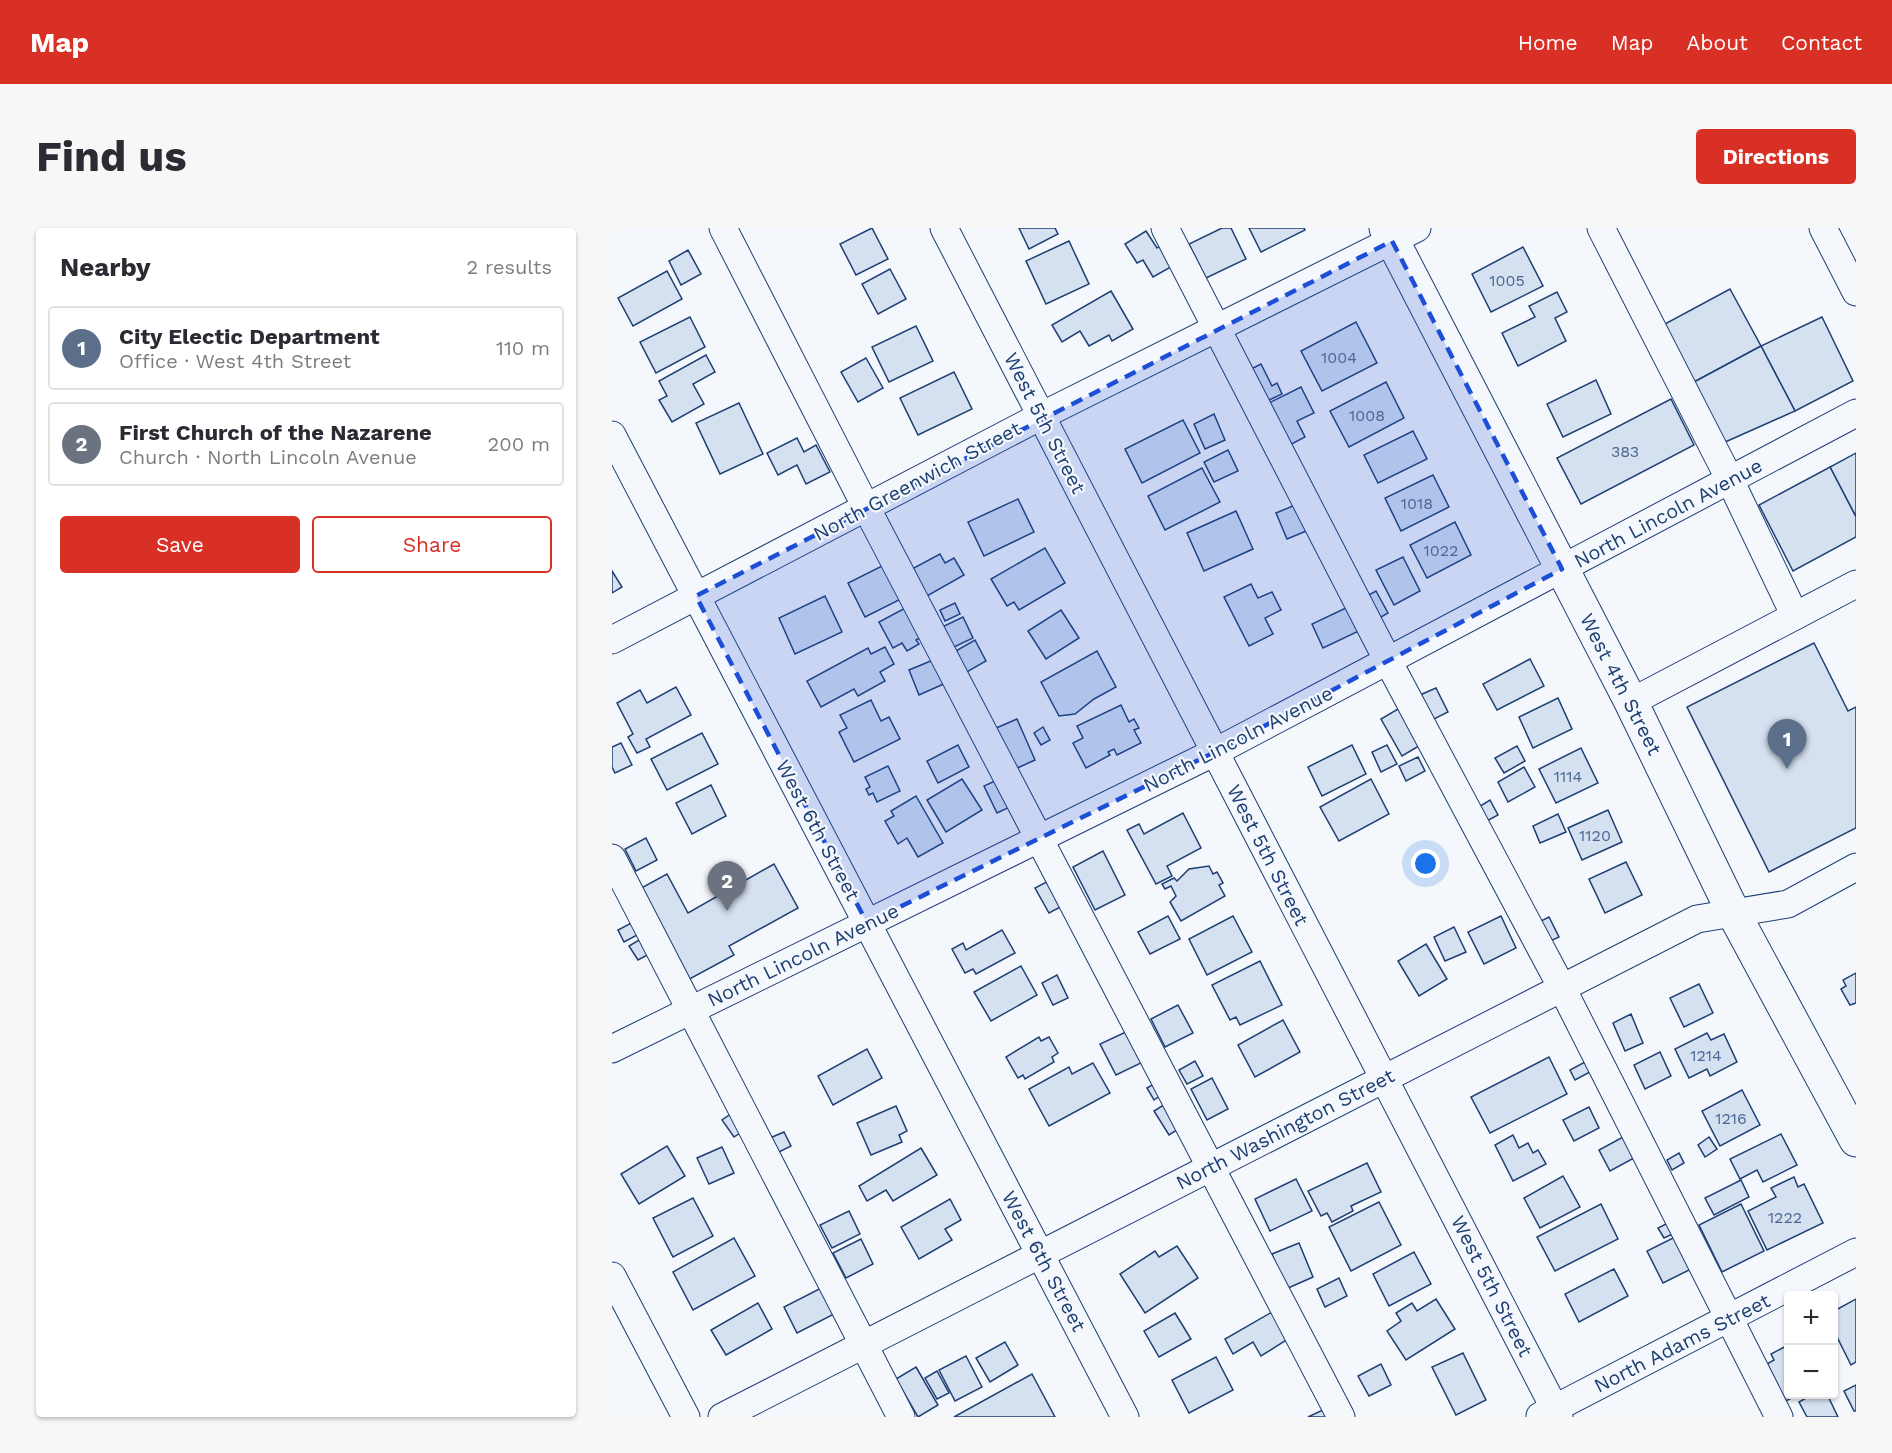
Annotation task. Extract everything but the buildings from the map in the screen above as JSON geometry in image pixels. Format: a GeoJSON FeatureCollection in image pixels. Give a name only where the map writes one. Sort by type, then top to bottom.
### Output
{"type":"FeatureCollection","features":[{"type":"Feature","properties":{"kind":"main road","name":"West 4th Street"},"geometry":{"type":"LineString","coordinates":[[1398,232],[1562,569],[1733,912],[1856,1140]]}},
{"type":"Feature","properties":{"kind":"street"},"geometry":{"type":"LineString","coordinates":[[723,228],[1341,1417]]}},
{"type":"Feature","properties":{"kind":"street","name":"West 5th Street"},"geometry":{"type":"LineString","coordinates":[[944,228],[1384,1079],[1551,1414]]}},
{"type":"Feature","properties":{"kind":"street"},"geometry":{"type":"LineString","coordinates":[[1164,228],[1388,661],[1562,988],[1779,1417]]}},
{"type":"Feature","properties":{"kind":"street"},"geometry":{"type":"LineString","coordinates":[[1601,228],[1730,480],[1795,616]]}},
{"type":"Feature","properties":{"kind":"street"},"geometry":{"type":"LineString","coordinates":[[1823,228],[1856,292]]}},
{"type":"Feature","properties":{"kind":"street","name":"North Greenwich Street"},"geometry":{"type":"LineString","coordinates":[[612,640],[1041,416],[1217,328],[1398,232]]}},
{"type":"Feature","properties":{"kind":"street","name":"North Lincoln Avenue"},"geometry":{"type":"LineString","coordinates":[[612,1049],[1215,752],[1856,413]]}},
{"type":"Feature","properties":{"kind":"street","name":"West 6th Street"},"geometry":{"type":"LineString","coordinates":[[612,435],[1125,1417]]}},
{"type":"Feature","properties":{"kind":"street"},"geometry":{"type":"LineString","coordinates":[[1630,702],[1856,584]]}},
{"type":"Feature","properties":{"kind":"street"},"geometry":{"type":"LineString","coordinates":[[612,858],[901,1417]]}},
{"type":"Feature","properties":{"kind":"street","name":"North Washington Street"},"geometry":{"type":"LineString","coordinates":[[722,1417],[1697,919],[1788,904],[1856,867]]}},
{"type":"Feature","properties":{"kind":"street","name":"North Adams Street"},"geometry":{"type":"LineString","coordinates":[[1551,1414],[1856,1252]]}},
{"type":"Feature","properties":{"kind":"street"},"geometry":{"type":"LineString","coordinates":[[612,1276],[686,1417]]}},
{"type":"Feature","properties":{"kind":"highlighted area"},"geometry":{"type":"Polygon","coordinates":[[[1392,241],[1562,569],[1215,752],[867,923],[696,596],[1392,241]]]}},
{"type":"Feature","properties":{"kind":"place","name":"City Electic Department"},"geometry":{"type":"Point","coordinates":[1787,769]}},
{"type":"Feature","properties":{"kind":"place","name":"First Church of the Nazarene"},"geometry":{"type":"Point","coordinates":[727,911]}}]}
